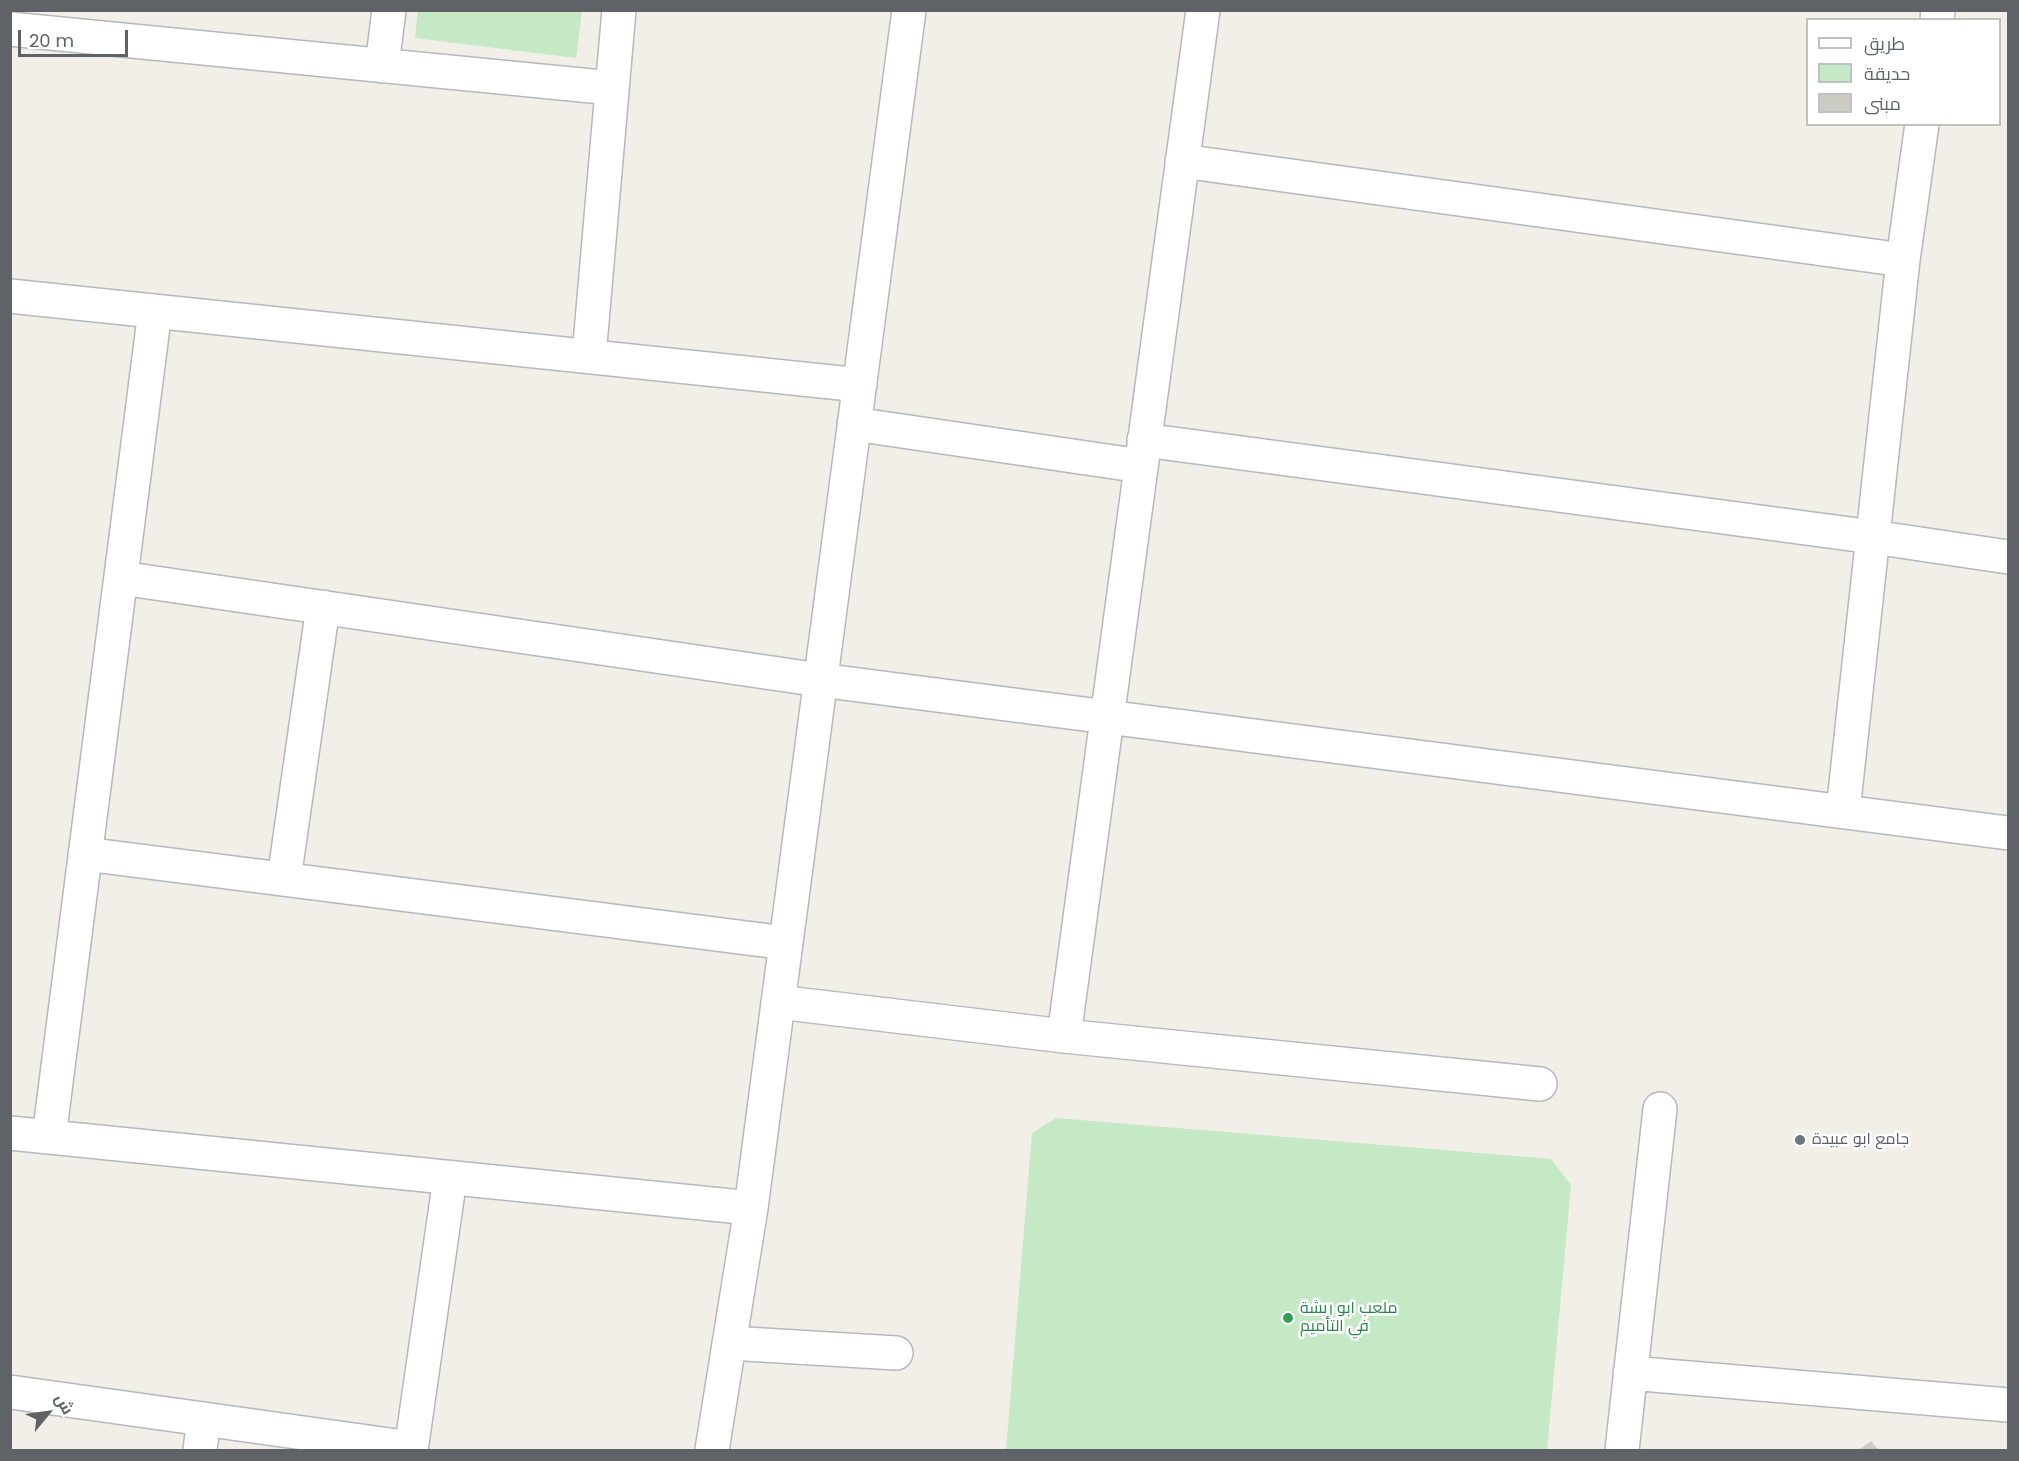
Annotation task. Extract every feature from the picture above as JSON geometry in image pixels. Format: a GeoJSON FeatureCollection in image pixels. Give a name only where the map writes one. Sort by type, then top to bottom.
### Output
{"type":"FeatureCollection","features":[{"type":"Feature","properties":{"kind":"street"},"geometry":{"type":"LineString","coordinates":[[382,66],[389,10]]}},
{"type":"Feature","properties":{"kind":"street"},"geometry":{"type":"LineString","coordinates":[[589,356],[619,10]]}},
{"type":"Feature","properties":{"kind":"street"},"geometry":{"type":"LineString","coordinates":[[712,1450],[751,1208],[909,10]]}},
{"type":"Feature","properties":{"kind":"street"},"geometry":{"type":"LineString","coordinates":[[1064,1036],[1203,10]]}},
{"type":"Feature","properties":{"kind":"street"},"geometry":{"type":"LineString","coordinates":[[10,30],[612,88]]}},
{"type":"Feature","properties":{"kind":"street"},"geometry":{"type":"LineString","coordinates":[[1843,811],[1903,260],[1922,126]]}},
{"type":"Feature","properties":{"kind":"street"},"geometry":{"type":"LineString","coordinates":[[1182,161],[1903,260]]}},
{"type":"Feature","properties":{"kind":"street"},"geometry":{"type":"LineString","coordinates":[[10,296],[860,385]]}},
{"type":"Feature","properties":{"kind":"street"},"geometry":{"type":"LineString","coordinates":[[49,1137],[155,311]]}},
{"type":"Feature","properties":{"kind":"street"},"geometry":{"type":"LineString","coordinates":[[854,424],[1142,453],[1873,537],[2008,557]]}},
{"type":"Feature","properties":{"kind":"street"},"geometry":{"type":"LineString","coordinates":[[121,578],[820,680],[2008,833]]}},
{"type":"Feature","properties":{"kind":"street"},"geometry":{"type":"LineString","coordinates":[[285,879],[323,607]]}},
{"type":"Feature","properties":{"kind":"street"},"geometry":{"type":"LineString","coordinates":[[86,854],[786,943]]}},
{"type":"Feature","properties":{"kind":"street"},"geometry":{"type":"LineString","coordinates":[[778,1002],[1064,1036],[1540,1084]]}},
{"type":"Feature","properties":{"kind":"street"},"geometry":{"type":"LineString","coordinates":[[1622,1450],[1660,1109]]}},
{"type":"Feature","properties":{"kind":"street"},"geometry":{"type":"LineString","coordinates":[[10,1133],[751,1208]]}},
{"type":"Feature","properties":{"kind":"street"},"geometry":{"type":"LineString","coordinates":[[10,1392],[202,1435],[411,1449],[450,1178]]}},
{"type":"Feature","properties":{"kind":"street"},"geometry":{"type":"LineString","coordinates":[[729,1343],[896,1353]]}},
{"type":"Feature","properties":{"kind":"street"},"geometry":{"type":"LineString","coordinates":[[1630,1373],[2008,1405]]}},
{"type":"Feature","properties":{"kind":"green space"},"geometry":{"type":"Polygon","coordinates":[[[418,11],[582,11],[576,58],[415,38],[418,11]]]}},
{"type":"Feature","properties":{"kind":"green space","name":"ملعب ابو ريشة في التأميم"},"geometry":{"type":"Polygon","coordinates":[[[1056,1118],[1551,1159],[1571,1185],[1547,1450],[1006,1450],[1032,1133],[1056,1118]]]}},
{"type":"Feature","properties":{"kind":"building"},"geometry":{"type":"Polygon","coordinates":[[[1871,1442],[1878,1450],[1859,1450],[1871,1442]]]}},
{"type":"Feature","properties":{"kind":"place","name":"جامع ابو عبيدة"},"geometry":{"type":"Point","coordinates":[1800,1140]}},
{"type":"Feature","properties":{"kind":"place","name":"ملعب ابو ريشة في التأميم"},"geometry":{"type":"Point","coordinates":[1288,1318]}}]}
